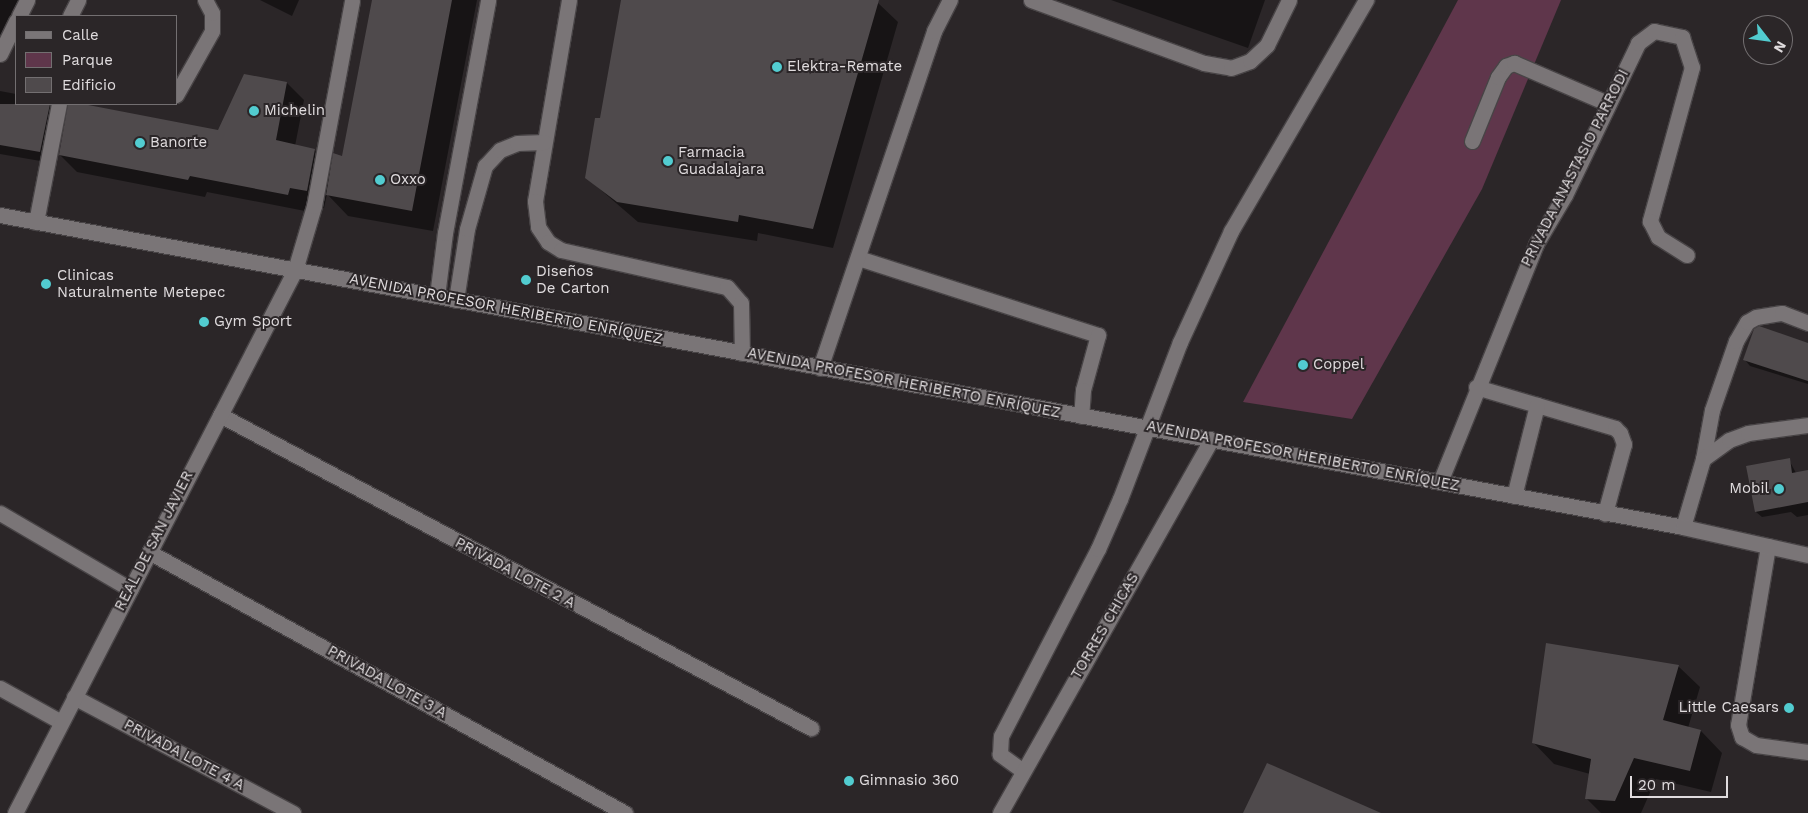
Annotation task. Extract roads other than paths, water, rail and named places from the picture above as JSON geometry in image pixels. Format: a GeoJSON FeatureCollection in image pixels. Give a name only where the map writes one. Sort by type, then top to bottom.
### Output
{"type":"FeatureCollection","features":[{"type":"Feature","properties":{"kind":"street"},"geometry":{"type":"LineString","coordinates":[[19,15],[27,0]]}},
{"type":"Feature","properties":{"kind":"street"},"geometry":{"type":"LineString","coordinates":[[70,15],[78,0]]}},
{"type":"Feature","properties":{"kind":"street"},"geometry":{"type":"LineString","coordinates":[[178,91],[212,31],[212,13],[205,0]]}},
{"type":"Feature","properties":{"kind":"street","name":"REAL DE SAN JAVIER"},"geometry":{"type":"LineString","coordinates":[[15,813],[295,270],[314,206],[352,0]]}},
{"type":"Feature","properties":{"kind":"street"},"geometry":{"type":"LineString","coordinates":[[437,296],[444,233],[488,0]]}},
{"type":"Feature","properties":{"kind":"street"},"geometry":{"type":"LineString","coordinates":[[569,0],[544,142],[535,215],[538,227],[548,242],[561,250],[727,287],[741,302],[742,353]]}},
{"type":"Feature","properties":{"kind":"street"},"geometry":{"type":"LineString","coordinates":[[820,368],[934,31],[950,0]]}},
{"type":"Feature","properties":{"kind":"street"},"geometry":{"type":"LineString","coordinates":[[1031,0],[1204,63],[1231,68],[1250,61],[1268,45],[1289,0]]}},
{"type":"Feature","properties":{"kind":"street"},"geometry":{"type":"LineString","coordinates":[[1023,771],[1000,754],[1001,736],[1098,549],[1148,428],[1180,342],[1231,231],[1366,0]]}},
{"type":"Feature","properties":{"kind":"street"},"geometry":{"type":"LineString","coordinates":[[0,54],[15,23]]}},
{"type":"Feature","properties":{"kind":"street","name":"PRIVADA ANASTASIO PARRODI"},"geometry":{"type":"LineString","coordinates":[[1440,482],[1525,267],[1566,196],[1638,43],[1654,31],[1682,37],[1692,66],[1650,221],[1658,237],[1687,255]]}},
{"type":"Feature","properties":{"kind":"street"},"geometry":{"type":"LineString","coordinates":[[1472,141],[1498,77],[1506,66],[1514,63],[1609,104]]}},
{"type":"Feature","properties":{"kind":"street"},"geometry":{"type":"LineString","coordinates":[[36,222],[59,105]]}},
{"type":"Feature","properties":{"kind":"street"},"geometry":{"type":"LineString","coordinates":[[456,300],[467,230],[485,166],[500,150],[517,143],[544,142]]}},
{"type":"Feature","properties":{"kind":"street","name":"AVENIDA PROFESOR HERIBERTO ENRÍQUEZ"},"geometry":{"type":"LineString","coordinates":[[0,215],[1440,482],[1684,528],[1808,555]]}},
{"type":"Feature","properties":{"kind":"street"},"geometry":{"type":"LineString","coordinates":[[858,258],[1098,335],[1083,390],[1081,416]]}},
{"type":"Feature","properties":{"kind":"street"},"geometry":{"type":"LineString","coordinates":[[1684,528],[1703,459],[1715,402],[1736,341],[1747,322],[1756,317],[1782,313],[1808,323]]}},
{"type":"Feature","properties":{"kind":"street"},"geometry":{"type":"LineString","coordinates":[[1476,388],[1614,428],[1624,440],[1604,513]]}},
{"type":"Feature","properties":{"kind":"street"},"geometry":{"type":"LineString","coordinates":[[1514,496],[1537,405]]}},
{"type":"Feature","properties":{"kind":"street","name":"PRIVADA LOTE 2 A"},"geometry":{"type":"LineString","coordinates":[[220,415],[811,728]]}},
{"type":"Feature","properties":{"kind":"street"},"geometry":{"type":"LineString","coordinates":[[1703,459],[1729,440],[1748,433],[1808,425]]}},
{"type":"Feature","properties":{"kind":"street","name":"TORRES CHICAS"},"geometry":{"type":"LineString","coordinates":[[1000,813],[1211,440]]}},
{"type":"Feature","properties":{"kind":"street"},"geometry":{"type":"LineString","coordinates":[[0,513],[130,589]]}},
{"type":"Feature","properties":{"kind":"street"},"geometry":{"type":"LineString","coordinates":[[1768,546],[1738,725],[1742,737],[1765,748],[1808,752]]}},
{"type":"Feature","properties":{"kind":"street","name":"PRIVADA LOTE 3 A"},"geometry":{"type":"LineString","coordinates":[[149,552],[625,813]]}},
{"type":"Feature","properties":{"kind":"street"},"geometry":{"type":"LineString","coordinates":[[0,688],[61,722]]}},
{"type":"Feature","properties":{"kind":"street","name":"PRIVADA LOTE 4 A"},"geometry":{"type":"LineString","coordinates":[[74,697],[294,813]]}},
{"type":"Feature","properties":{"kind":"place","name":"Elektra-Remate"},"geometry":{"type":"Point","coordinates":[777,67]}},
{"type":"Feature","properties":{"kind":"place","name":"Michelin"},"geometry":{"type":"Point","coordinates":[254,111]}},
{"type":"Feature","properties":{"kind":"place","name":"Banorte"},"geometry":{"type":"Point","coordinates":[140,143]}},
{"type":"Feature","properties":{"kind":"place","name":"Farmacia Guadalajara"},"geometry":{"type":"Point","coordinates":[668,161]}},
{"type":"Feature","properties":{"kind":"place","name":"Oxxo"},"geometry":{"type":"Point","coordinates":[380,180]}},
{"type":"Feature","properties":{"kind":"place","name":"Diseños De Carton"},"geometry":{"type":"Point","coordinates":[526,280]}},
{"type":"Feature","properties":{"kind":"place","name":"Clinicas Naturalmente Metepec"},"geometry":{"type":"Point","coordinates":[46,284]}},
{"type":"Feature","properties":{"kind":"place","name":"Gym Sport"},"geometry":{"type":"Point","coordinates":[204,322]}},
{"type":"Feature","properties":{"kind":"place","name":"Coppel"},"geometry":{"type":"Point","coordinates":[1303,365]}},
{"type":"Feature","properties":{"kind":"place","name":"Mobil"},"geometry":{"type":"Point","coordinates":[1779,489]}},
{"type":"Feature","properties":{"kind":"place","name":"Little Caesars"},"geometry":{"type":"Point","coordinates":[1789,708]}},
{"type":"Feature","properties":{"kind":"place","name":"Gimnasio 360"},"geometry":{"type":"Point","coordinates":[849,781]}}]}
